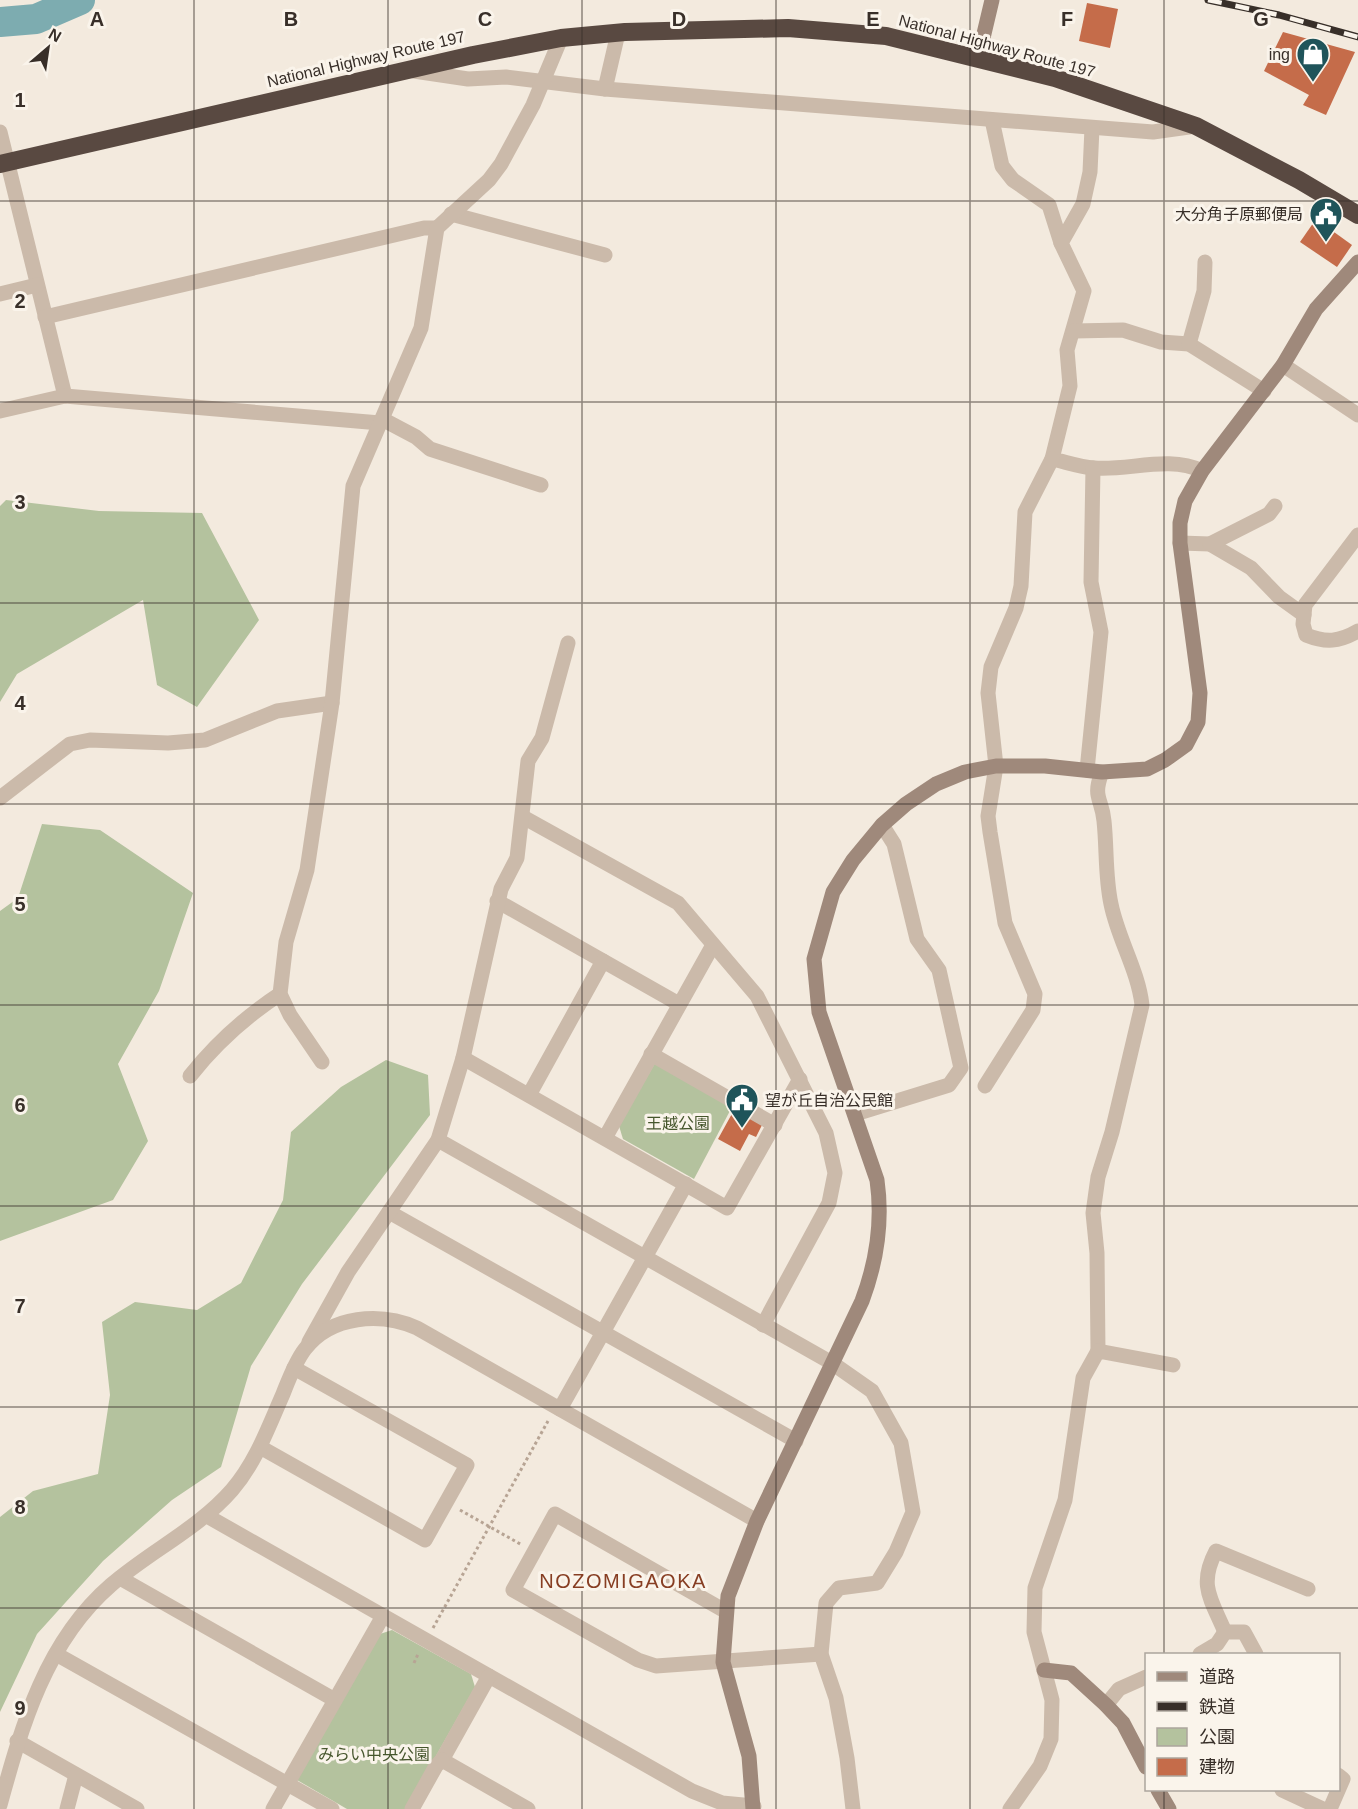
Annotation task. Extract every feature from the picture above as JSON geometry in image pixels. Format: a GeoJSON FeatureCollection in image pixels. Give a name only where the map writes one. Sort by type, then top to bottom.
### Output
{"type":"FeatureCollection","features":[{"type":"Feature","properties":{"kind":"highway","name":"National Highway Route 197"},"geometry":{"type":"LineString","coordinates":[[3,163],[407,70],[561,38],[618,33],[788,28],[886,36],[1055,78],[1196,126],[1299,180],[1358,215]]}},
{"type":"Feature","properties":{"kind":"street"},"geometry":{"type":"LineString","coordinates":[[978,59],[992,0]]}},
{"type":"Feature","properties":{"kind":"street"},"geometry":{"type":"LineString","coordinates":[[604,89],[618,33]]}},
{"type":"Feature","properties":{"kind":"street"},"geometry":{"type":"LineString","coordinates":[[322,1062],[290,1014],[280,994],[286,942],[308,870],[332,703],[353,486],[421,328],[437,228],[489,180],[501,164],[544,81],[561,38]]}},
{"type":"Feature","properties":{"kind":"street"},"geometry":{"type":"LineString","coordinates":[[407,70],[468,79],[506,77],[604,89],[1092,128],[1153,132],[1196,126]]}},
{"type":"Feature","properties":{"kind":"street"},"geometry":{"type":"LineString","coordinates":[[985,1086],[1033,1010],[1035,994],[1005,923],[988,816],[996,766],[988,693],[992,667],[1016,608],[1021,586],[1025,512],[1052,459],[1070,386],[1067,350],[1084,291],[1061,243],[1049,205],[1012,180],[1002,166],[992,120]]}},
{"type":"Feature","properties":{"kind":"street"},"geometry":{"type":"LineString","coordinates":[[1061,243],[1083,204],[1090,171],[1092,128]]}},
{"type":"Feature","properties":{"kind":"street"},"geometry":{"type":"LineString","coordinates":[[0,132],[3,163],[65,396]]}},
{"type":"Feature","properties":{"kind":"street"},"geometry":{"type":"LineString","coordinates":[[451,214],[605,255]]}},
{"type":"Feature","properties":{"kind":"street"},"geometry":{"type":"LineString","coordinates":[[45,317],[424,228],[437,228]]}},
{"type":"Feature","properties":{"kind":"street"},"geometry":{"type":"LineString","coordinates":[[1189,344],[1204,291],[1205,262]]}},
{"type":"Feature","properties":{"kind":"street"},"geometry":{"type":"LineString","coordinates":[[207,1516],[693,1791],[722,1803],[754,1807],[749,1756],[723,1662],[725,1611],[736,1570],[757,1521],[872,1274],[880,1226],[877,1180],[819,1012],[814,959],[832,892],[853,860],[882,825],[906,804],[936,784],[966,772],[996,766],[1094,771],[1147,769],[1186,745],[1198,722],[1200,693],[1180,543],[1185,501],[1202,471],[1283,365],[1316,309],[1358,262]]}},
{"type":"Feature","properties":{"kind":"street"},"geometry":{"type":"LineString","coordinates":[[0,294],[37,285]]}},
{"type":"Feature","properties":{"kind":"street"},"geometry":{"type":"LineString","coordinates":[[1074,331],[1123,330],[1161,342],[1189,344],[1264,391]]}},
{"type":"Feature","properties":{"kind":"street"},"geometry":{"type":"LineString","coordinates":[[1283,365],[1358,416]]}},
{"type":"Feature","properties":{"kind":"street"},"geometry":{"type":"LineString","coordinates":[[0,411],[65,396],[381,421],[416,438],[430,449],[541,485]]}},
{"type":"Feature","properties":{"kind":"street"},"geometry":{"type":"LineString","coordinates":[[1052,459],[1093,468],[1135,468],[1174,463],[1202,471]]}},
{"type":"Feature","properties":{"kind":"street"},"geometry":{"type":"LineString","coordinates":[[1010,1809],[1040,1766],[1051,1739],[1052,1700],[1034,1632],[1035,1588],[1065,1500],[1083,1378],[1098,1351],[1094,1204],[1098,1177],[1112,1132],[1142,1005],[1140,988],[1111,904],[1104,853],[1104,819],[1095,789],[1101,632],[1090,582],[1093,468]]}},
{"type":"Feature","properties":{"kind":"street"},"geometry":{"type":"LineString","coordinates":[[1210,544],[1269,514],[1275,506]]}},
{"type":"Feature","properties":{"kind":"street"},"geometry":{"type":"LineString","coordinates":[[1358,534],[1305,605],[1303,624],[1306,635],[1319,640],[1344,639],[1358,631]]}},
{"type":"Feature","properties":{"kind":"street"},"geometry":{"type":"LineString","coordinates":[[1180,543],[1210,544],[1251,568],[1279,597],[1304,615]]}},
{"type":"Feature","properties":{"kind":"street"},"geometry":{"type":"LineString","coordinates":[[0,1805],[17,1741],[31,1702],[56,1654],[84,1614],[120,1578],[207,1516],[234,1487],[260,1447],[294,1368],[348,1272],[438,1140],[463,1058],[497,901],[517,858],[528,761],[542,738],[568,643]]}},
{"type":"Feature","properties":{"kind":"street"},"geometry":{"type":"LineString","coordinates":[[0,798],[70,744],[90,740],[168,742],[205,740],[277,711],[332,703]]}},
{"type":"Feature","properties":{"kind":"street"},"geometry":{"type":"LineString","coordinates":[[523,817],[678,903],[758,996],[826,1133],[834,1160],[835,1184],[829,1203],[763,1324]]}},
{"type":"Feature","properties":{"kind":"street"},"geometry":{"type":"LineString","coordinates":[[855,1114],[949,1084],[961,1068],[939,970],[917,939],[894,844],[882,825]]}},
{"type":"Feature","properties":{"kind":"street"},"geometry":{"type":"LineString","coordinates":[[497,901],[679,1004]]}},
{"type":"Feature","properties":{"kind":"street"},"geometry":{"type":"LineString","coordinates":[[605,1138],[712,945]]}},
{"type":"Feature","properties":{"kind":"street"},"geometry":{"type":"LineString","coordinates":[[529,1095],[603,961]]}},
{"type":"Feature","properties":{"kind":"street"},"geometry":{"type":"LineString","coordinates":[[190,1076],[208,1053],[236,1025],[280,994]]}},
{"type":"Feature","properties":{"kind":"street"},"geometry":{"type":"LineString","coordinates":[[651,1054],[775,1125]]}},
{"type":"Feature","properties":{"kind":"street"},"geometry":{"type":"LineString","coordinates":[[463,1058],[727,1208],[800,1079]]}},
{"type":"Feature","properties":{"kind":"street"},"geometry":{"type":"LineString","coordinates":[[438,1140],[763,1324],[832,1364],[872,1391],[901,1443],[913,1512],[896,1552],[878,1583],[839,1588],[826,1603],[822,1654],[836,1698],[853,1809]]}},
{"type":"Feature","properties":{"kind":"street"},"geometry":{"type":"LineString","coordinates":[[556,1413],[686,1184]]}},
{"type":"Feature","properties":{"kind":"street"},"geometry":{"type":"LineString","coordinates":[[389,1212],[796,1441]]}},
{"type":"Feature","properties":{"kind":"street"},"geometry":{"type":"LineString","coordinates":[[306,1348],[326,1332],[348,1322],[369,1317],[394,1320],[417,1328],[556,1413],[757,1521]]}},
{"type":"Feature","properties":{"kind":"street"},"geometry":{"type":"LineString","coordinates":[[1098,1351],[1173,1365]]}},
{"type":"Feature","properties":{"kind":"street"},"geometry":{"type":"LineString","coordinates":[[260,1447],[425,1540],[467,1466],[294,1368]]}},
{"type":"Feature","properties":{"kind":"street"},"geometry":{"type":"LineString","coordinates":[[725,1611],[555,1514],[513,1590],[638,1660],[656,1666],[822,1654]]}},
{"type":"Feature","properties":{"kind":"street"},"geometry":{"type":"LineString","coordinates":[[1225,1632],[1208,1592],[1206,1570],[1216,1551],[1308,1588]]}},
{"type":"Feature","properties":{"kind":"street"},"geometry":{"type":"LineString","coordinates":[[120,1578],[335,1700]]}},
{"type":"Feature","properties":{"kind":"street"},"geometry":{"type":"LineString","coordinates":[[273,1809],[383,1616]]}},
{"type":"Feature","properties":{"kind":"street"},"geometry":{"type":"LineString","coordinates":[[1202,1653],[1217,1644],[1225,1632]]}},
{"type":"Feature","properties":{"kind":"street"},"geometry":{"type":"LineString","coordinates":[[1225,1632],[1244,1632],[1255,1653]]}},
{"type":"Feature","properties":{"kind":"street"},"geometry":{"type":"LineString","coordinates":[[56,1654],[330,1809]]}},
{"type":"Feature","properties":{"kind":"street"},"geometry":{"type":"LineString","coordinates":[[1044,1670],[1071,1673],[1106,1705],[1123,1723],[1145,1765]]}},
{"type":"Feature","properties":{"kind":"street"},"geometry":{"type":"LineString","coordinates":[[411,1809],[436,1766],[442,1760],[489,1676]]}},
{"type":"Feature","properties":{"kind":"street"},"geometry":{"type":"LineString","coordinates":[[1106,1705],[1119,1689],[1145,1677]]}},
{"type":"Feature","properties":{"kind":"street"},"geometry":{"type":"LineString","coordinates":[[17,1741],[137,1809]]}},
{"type":"Feature","properties":{"kind":"street"},"geometry":{"type":"LineString","coordinates":[[442,1760],[528,1809]]}},
{"type":"Feature","properties":{"kind":"street"},"geometry":{"type":"LineString","coordinates":[[67,1809],[76,1775]]}},
{"type":"Feature","properties":{"kind":"street"},"geometry":{"type":"LineString","coordinates":[[1159,1791],[1169,1809]]}},
{"type":"Feature","properties":{"kind":"street"},"geometry":{"type":"LineString","coordinates":[[1284,1791],[1322,1809],[1335,1791]]}},
{"type":"Feature","properties":{"kind":"path"},"geometry":{"type":"LineString","coordinates":[[426,1640],[556,1413]]}},
{"type":"Feature","properties":{"kind":"path"},"geometry":{"type":"LineString","coordinates":[[447,1502],[534,1551]]}},
{"type":"Feature","properties":{"kind":"green space"},"geometry":{"type":"Polygon","coordinates":[[[6,500],[99,511],[202,513],[259,620],[197,707],[157,685],[143,600],[17,674],[0,702],[0,506],[6,500]]]}},
{"type":"Feature","properties":{"kind":"green space"},"geometry":{"type":"Polygon","coordinates":[[[42,824],[100,830],[193,893],[159,991],[118,1064],[148,1141],[113,1200],[0,1241],[0,911],[18,898],[42,824]]]}},
{"type":"Feature","properties":{"kind":"green space"},"geometry":{"type":"Polygon","coordinates":[[[386,1060],[428,1075],[430,1115],[302,1284],[251,1366],[221,1467],[172,1500],[103,1561],[37,1634],[0,1712],[0,1517],[33,1491],[98,1474],[110,1395],[102,1322],[135,1302],[197,1310],[241,1283],[283,1200],[291,1132],[341,1087],[386,1060]]]}},
{"type":"Feature","properties":{"kind":"green space","name":"王越公園"},"geometry":{"type":"Polygon","coordinates":[[[655,1063],[732,1107],[694,1179],[623,1139],[619,1126],[655,1063]]]}},
{"type":"Feature","properties":{"kind":"green space","name":"みらい中央公園"},"geometry":{"type":"Polygon","coordinates":[[[392,1630],[471,1674],[475,1687],[406,1809],[347,1809],[297,1780],[380,1634],[392,1630]]]}},
{"type":"Feature","properties":{"kind":"building"},"geometry":{"type":"Polygon","coordinates":[[[1087,3],[1118,9],[1110,48],[1079,41],[1087,3]]]}},
{"type":"Feature","properties":{"kind":"building","name":"ing"},"geometry":{"type":"Polygon","coordinates":[[[1283,32],[1355,52],[1326,115],[1303,105],[1309,95],[1264,71],[1283,32]]]}},
{"type":"Feature","properties":{"kind":"building","name":"大分角子原郵便局"},"geometry":{"type":"Polygon","coordinates":[[[1316,219],[1352,245],[1337,267],[1300,242],[1316,219]]]}},
{"type":"Feature","properties":{"kind":"building","name":"望が丘自治公民館"},"geometry":{"type":"Polygon","coordinates":[[[734,1110],[762,1125],[756,1137],[749,1134],[740,1151],[718,1139],[734,1110]]]}},
{"type":"Feature","properties":{"kind":"waterway"},"geometry":{"type":"LineString","coordinates":[[0,22],[36,19],[80,0]]}},
{"type":"Feature","properties":{"kind":"railway"},"geometry":{"type":"LineString","coordinates":[[1208,0],[1279,15],[1358,37]]}},
{"type":"Feature","properties":{"kind":"place","name":"ing"},"geometry":{"type":"Point","coordinates":[1313,83]}},
{"type":"Feature","properties":{"kind":"place","name":"大分角子原郵便局"},"geometry":{"type":"Point","coordinates":[1326,243]}},
{"type":"Feature","properties":{"kind":"place","name":"望が丘自治公民館"},"geometry":{"type":"Point","coordinates":[742,1129]}},
{"type":"Feature","properties":{"kind":"district","name":"NOZOMIGAOKA"},"geometry":{"type":"Point","coordinates":[623,1581]}}]}
